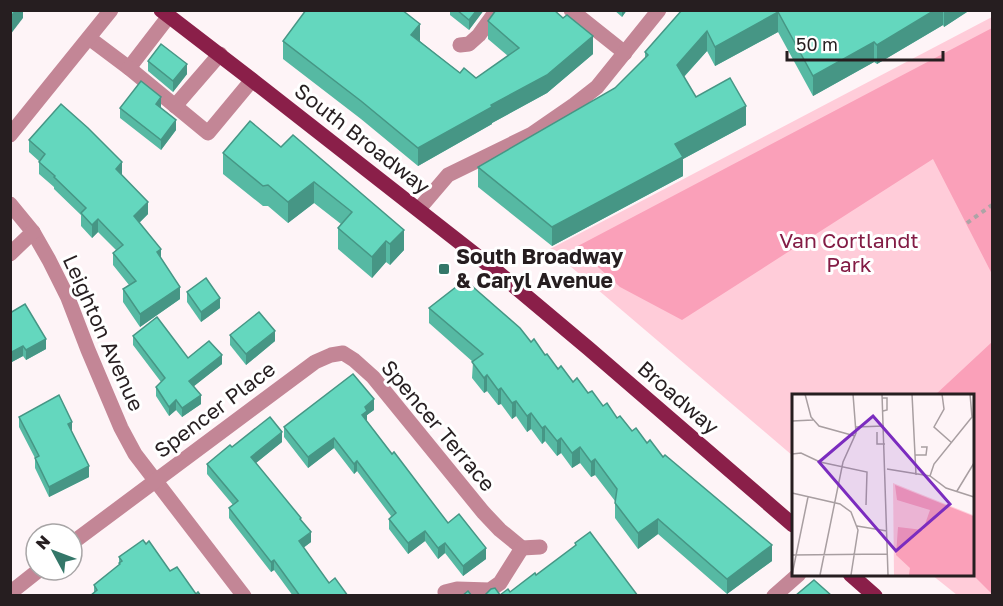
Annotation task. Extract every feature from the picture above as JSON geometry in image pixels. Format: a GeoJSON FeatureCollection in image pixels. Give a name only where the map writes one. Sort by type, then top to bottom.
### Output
{"type":"FeatureCollection","features":[{"type":"Feature","properties":{"kind":"main road","name":"South Broadway"},"geometry":{"type":"LineString","coordinates":[[165,14],[419,209],[535,304]]}},
{"type":"Feature","properties":{"kind":"main road","name":"Broadway"},"geometry":{"type":"LineString","coordinates":[[535,304],[792,524]]}},
{"type":"Feature","properties":{"kind":"main road"},"geometry":{"type":"LineString","coordinates":[[852,576],[875,596]]}},
{"type":"Feature","properties":{"kind":"street"},"geometry":{"type":"LineString","coordinates":[[10,135],[111,10]]}},
{"type":"Feature","properties":{"kind":"street"},"geometry":{"type":"LineString","coordinates":[[460,45],[469,44],[479,35],[497,10]]}},
{"type":"Feature","properties":{"kind":"street"},"geometry":{"type":"LineString","coordinates":[[571,10],[625,52]]}},
{"type":"Feature","properties":{"kind":"street"},"geometry":{"type":"LineString","coordinates":[[419,209],[448,175],[532,134],[597,87],[660,10]]}},
{"type":"Feature","properties":{"kind":"street"},"geometry":{"type":"LineString","coordinates":[[129,68],[165,14]]}},
{"type":"Feature","properties":{"kind":"street"},"geometry":{"type":"LineString","coordinates":[[89,38],[208,133],[252,80]]}},
{"type":"Feature","properties":{"kind":"street"},"geometry":{"type":"LineString","coordinates":[[175,106],[220,54]]}},
{"type":"Feature","properties":{"kind":"street","name":"Leighton Avenue"},"geometry":{"type":"LineString","coordinates":[[10,204],[33,232],[49,260],[68,298],[121,428],[135,454],[244,596]]}},
{"type":"Feature","properties":{"kind":"street"},"geometry":{"type":"LineString","coordinates":[[10,254],[33,232]]}},
{"type":"Feature","properties":{"kind":"street","name":"Spencer Terrace"},"geometry":{"type":"LineString","coordinates":[[300,373],[315,362],[331,355],[343,353],[354,360],[373,377],[483,512],[522,548]]}},
{"type":"Feature","properties":{"kind":"street","name":"Spencer Place"},"geometry":{"type":"LineString","coordinates":[[84,534],[300,373]]}},
{"type":"Feature","properties":{"kind":"street"},"geometry":{"type":"LineString","coordinates":[[445,592],[457,589],[490,590],[500,583],[522,548],[540,547]]}},
{"type":"Feature","properties":{"kind":"street"},"geometry":{"type":"LineString","coordinates":[[774,596],[797,576]]}},
{"type":"Feature","properties":{"kind":"street"},"geometry":{"type":"LineString","coordinates":[[10,593],[24,582]]}},
{"type":"Feature","properties":{"kind":"path"},"geometry":{"type":"LineString","coordinates":[[967,223],[993,205]]}},
{"type":"Feature","properties":{"kind":"green space","name":"Van Cortlandt Park"},"geometry":{"type":"Polygon","coordinates":[[[992,17],[992,595],[957,595],[933,576],[973,576],[973,394],[792,394],[792,455],[550,249],[992,17]]]}},
{"type":"Feature","properties":{"kind":"shaded area"},"geometry":{"type":"Polygon","coordinates":[[[992,28],[992,274],[933,159],[682,320],[620,287],[576,247],[992,28]]]}},
{"type":"Feature","properties":{"kind":"shaded area"},"geometry":{"type":"Polygon","coordinates":[[[992,342],[992,594],[973,575],[973,394],[936,394],[992,342]]]}},
{"type":"Feature","properties":{"kind":"building"},"geometry":{"type":"Polygon","coordinates":[[[10,10],[16,10],[10,18],[10,10]]]}},
{"type":"Feature","properties":{"kind":"building"},"geometry":{"type":"Polygon","coordinates":[[[306,10],[402,10],[420,24],[411,35],[460,73],[464,68],[476,78],[519,48],[488,21],[496,10],[554,10],[563,18],[567,15],[593,36],[547,75],[418,148],[283,41],[306,10]]]}},
{"type":"Feature","properties":{"kind":"building"},"geometry":{"type":"Polygon","coordinates":[[[457,10],[477,10],[469,20],[457,10]]]}},
{"type":"Feature","properties":{"kind":"building"},"geometry":{"type":"Polygon","coordinates":[[[682,10],[935,10],[877,45],[874,42],[813,76],[778,12],[715,47],[707,31],[677,65],[696,97],[730,78],[746,106],[675,144],[683,157],[552,227],[478,167],[615,88],[648,55],[645,52],[682,10]]]}},
{"type":"Feature","properties":{"kind":"building"},"geometry":{"type":"Polygon","coordinates":[[[161,44],[187,64],[173,81],[148,61],[161,44]]]}},
{"type":"Feature","properties":{"kind":"building"},"geometry":{"type":"Polygon","coordinates":[[[141,81],[161,97],[156,104],[176,120],[161,140],[120,108],[141,81]]]}},
{"type":"Feature","properties":{"kind":"building"},"geometry":{"type":"Polygon","coordinates":[[[61,104],[122,162],[116,169],[148,202],[134,216],[161,249],[157,252],[180,287],[140,314],[123,289],[136,281],[113,253],[123,245],[98,219],[92,225],[81,213],[86,208],[39,162],[45,154],[29,140],[61,104]]]}},
{"type":"Feature","properties":{"kind":"building"},"geometry":{"type":"Polygon","coordinates":[[[250,121],[281,147],[293,135],[404,230],[390,244],[386,241],[372,257],[338,228],[352,212],[314,182],[288,202],[268,185],[263,186],[223,153],[250,121]]]}},
{"type":"Feature","properties":{"kind":"building"},"geometry":{"type":"Polygon","coordinates":[[[206,278],[220,298],[201,312],[187,292],[206,278]]]}},
{"type":"Feature","properties":{"kind":"building"},"geometry":{"type":"Polygon","coordinates":[[[465,280],[520,328],[531,342],[534,339],[545,355],[547,354],[558,369],[561,366],[573,382],[577,378],[588,393],[592,391],[603,406],[607,403],[617,418],[620,416],[632,431],[636,428],[647,443],[650,440],[663,457],[665,455],[772,545],[727,579],[658,519],[638,533],[615,503],[617,489],[595,459],[591,462],[580,447],[572,453],[561,438],[557,441],[545,426],[542,428],[531,413],[527,416],[516,401],[512,403],[501,388],[498,390],[487,375],[484,378],[472,362],[483,354],[429,308],[465,280]]]}},
{"type":"Feature","properties":{"kind":"building"},"geometry":{"type":"Polygon","coordinates":[[[25,304],[46,339],[26,350],[23,346],[10,353],[10,313],[25,304]]]}},
{"type":"Feature","properties":{"kind":"building"},"geometry":{"type":"Polygon","coordinates":[[[259,312],[275,331],[246,354],[230,335],[259,312]]]}},
{"type":"Feature","properties":{"kind":"building"},"geometry":{"type":"Polygon","coordinates":[[[157,317],[188,358],[209,341],[222,355],[189,381],[201,395],[182,408],[176,400],[169,407],[156,387],[165,378],[133,336],[157,317]]]}},
{"type":"Feature","properties":{"kind":"building"},"geometry":{"type":"Polygon","coordinates":[[[353,374],[374,399],[365,407],[367,411],[362,415],[392,454],[394,452],[448,523],[459,514],[486,548],[463,566],[445,543],[438,548],[425,531],[408,543],[389,519],[396,513],[357,461],[354,464],[334,438],[308,457],[284,427],[353,374]]]}},
{"type":"Feature","properties":{"kind":"building"},"geometry":{"type":"Polygon","coordinates":[[[59,395],[72,422],[68,424],[89,466],[49,487],[35,458],[39,456],[19,417],[59,395]]]}},
{"type":"Feature","properties":{"kind":"building"},"geometry":{"type":"Polygon","coordinates":[[[270,417],[282,432],[251,457],[311,532],[299,541],[329,583],[335,578],[348,596],[300,596],[274,560],[271,562],[229,508],[238,501],[207,464],[270,417]]]}},
{"type":"Feature","properties":{"kind":"building"},"geometry":{"type":"Polygon","coordinates":[[[590,532],[638,596],[484,596],[495,588],[500,595],[508,589],[510,592],[576,545],[575,543],[590,532]]]}},
{"type":"Feature","properties":{"kind":"building"},"geometry":{"type":"Polygon","coordinates":[[[143,540],[146,544],[149,541],[170,571],[177,567],[196,594],[198,592],[201,596],[90,596],[97,590],[94,585],[120,564],[122,561],[119,557],[143,540]]]}},
{"type":"Feature","properties":{"kind":"building"},"geometry":{"type":"Polygon","coordinates":[[[814,580],[832,596],[795,596],[814,580]]]}},
{"type":"Feature","properties":{"kind":"building"},"geometry":{"type":"Polygon","coordinates":[[[468,591],[472,596],[462,596],[468,591]]]}},
{"type":"Feature","properties":{"kind":"place","name":"South Broadway & Caryl Avenue"},"geometry":{"type":"Point","coordinates":[444,269]}}]}
